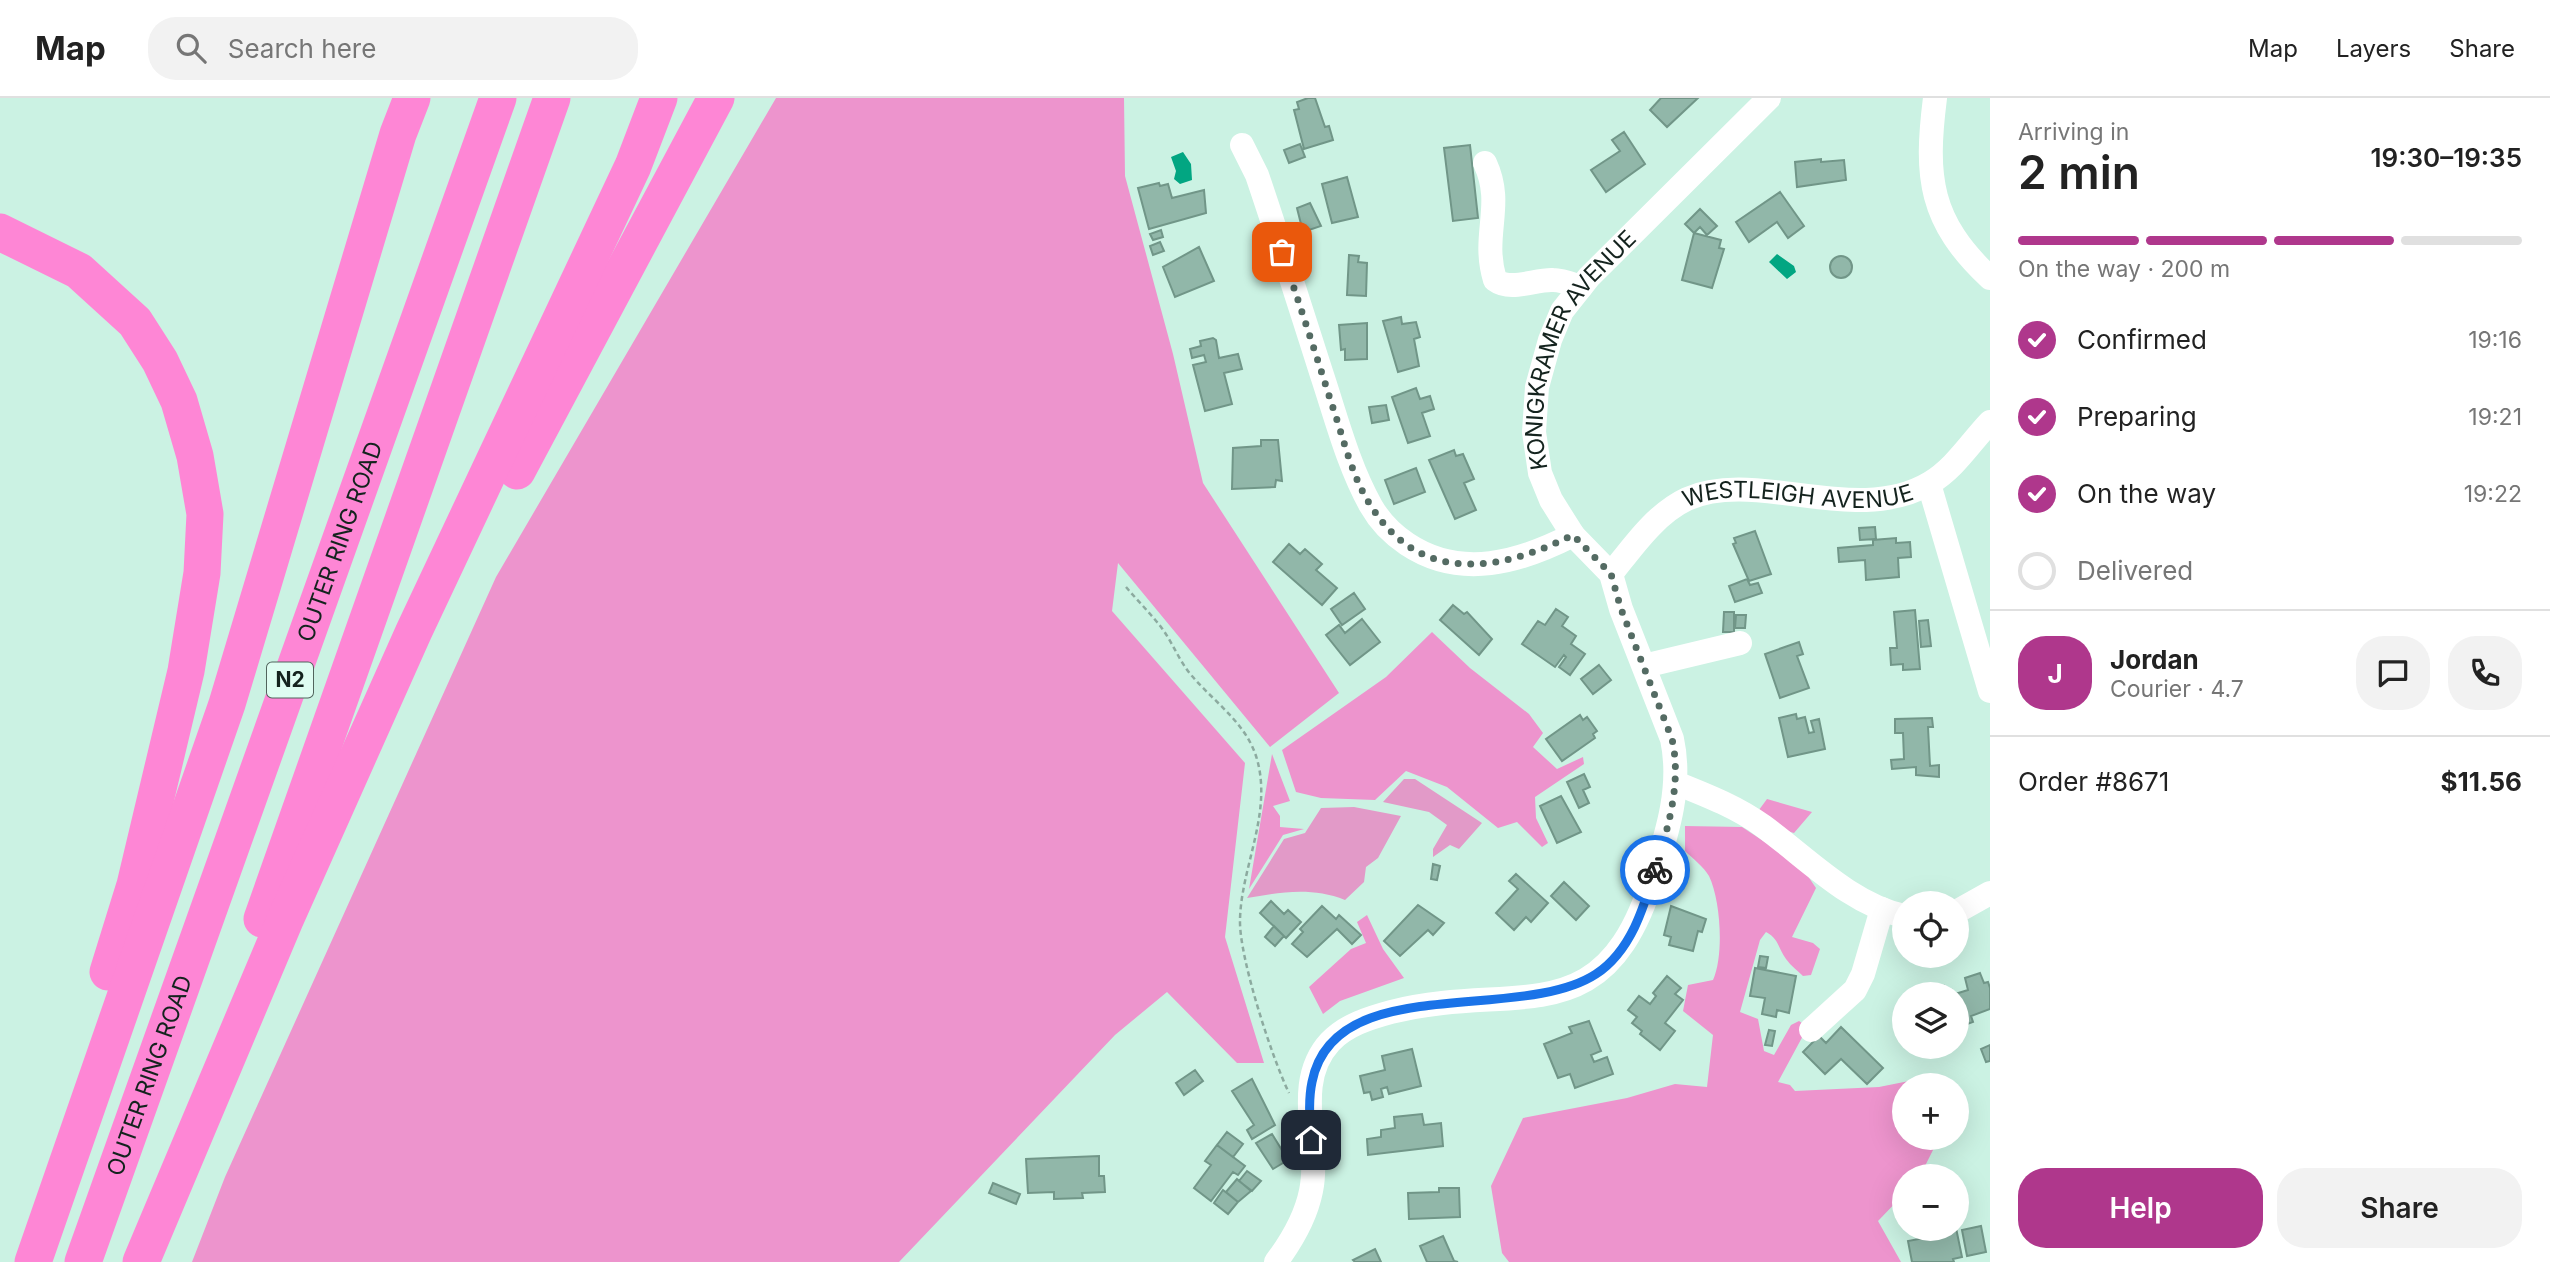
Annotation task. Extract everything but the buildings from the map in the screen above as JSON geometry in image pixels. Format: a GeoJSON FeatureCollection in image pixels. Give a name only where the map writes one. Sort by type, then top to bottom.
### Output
{"type":"FeatureCollection","features":[{"type":"Feature","properties":{"kind":"highway"},"geometry":{"type":"LineString","coordinates":[[33,1262],[227,704],[398,134],[412,98]]}},
{"type":"Feature","properties":{"kind":"highway","name":"OUTER RING ROAD"},"geometry":{"type":"LineString","coordinates":[[83,1262],[498,98]]}},
{"type":"Feature","properties":{"kind":"highway","name":"N2"},"geometry":{"type":"LineString","coordinates":[[141,1262],[552,98]]}},
{"type":"Feature","properties":{"kind":"highway"},"geometry":{"type":"LineString","coordinates":[[141,1262],[285,920],[367,736],[628,178],[659,98]]}},
{"type":"Feature","properties":{"kind":"highway"},"geometry":{"type":"LineString","coordinates":[[367,736],[507,491],[716,98]]}},
{"type":"Feature","properties":{"kind":"highway"},"geometry":{"type":"LineString","coordinates":[[0,232],[79,271],[135,322],[160,361],[179,401],[195,456],[205,514],[202,573],[186,671],[135,885],[66,1110],[24,1262]]}},
{"type":"Feature","properties":{"kind":"street","name":"KONIGKRAMER AVENUE"},"geometry":{"type":"LineString","coordinates":[[1276,1262],[1288,1246],[1311,1191],[1311,1083],[1319,1060],[1330,1042],[1364,1019],[1408,1008],[1533,997],[1562,990],[1597,974],[1622,948],[1642,914],[1663,846],[1676,783],[1672,739],[1611,574],[1573,535],[1551,500],[1535,451],[1534,411],[1542,365],[1562,311],[1581,287],[1769,98]]}},
{"type":"Feature","properties":{"kind":"street"},"geometry":{"type":"LineString","coordinates":[[1935,98],[1930,175],[1940,212],[1954,240],[1990,278]]}},
{"type":"Feature","properties":{"kind":"street"},"geometry":{"type":"LineString","coordinates":[[1242,145],[1257,174],[1350,458],[1372,508],[1390,532],[1420,552],[1444,562],[1467,564],[1522,558],[1573,535]]}},
{"type":"Feature","properties":{"kind":"street"},"geometry":{"type":"LineString","coordinates":[[1485,163],[1495,189],[1489,236],[1490,264],[1495,280],[1502,285],[1516,285],[1556,279],[1581,287]]}},
{"type":"Feature","properties":{"kind":"street","name":"WESTLEIGH AVENUE"},"geometry":{"type":"LineString","coordinates":[[1611,574],[1646,531],[1687,499],[1715,492],[1747,491],[1875,500],[1902,495],[1929,484],[1961,457],[1990,422]]}},
{"type":"Feature","properties":{"kind":"street"},"geometry":{"type":"LineString","coordinates":[[1929,484],[1990,691]]}},
{"type":"Feature","properties":{"kind":"street"},"geometry":{"type":"LineString","coordinates":[[1644,666],[1740,643]]}},
{"type":"Feature","properties":{"kind":"street"},"geometry":{"type":"LineString","coordinates":[[1676,783],[1718,800],[1761,825],[1848,891],[1892,912]]}},
{"type":"Feature","properties":{"kind":"street"},"geometry":{"type":"LineString","coordinates":[[1969,904],[1990,892]]}},
{"type":"Feature","properties":{"kind":"street"},"geometry":{"type":"LineString","coordinates":[[1811,1030],[1855,990],[1892,914]]}},
{"type":"Feature","properties":{"kind":"path"},"geometry":{"type":"LineString","coordinates":[[1126,587],[1161,627],[1192,677],[1241,727],[1256,756],[1261,784],[1260,810],[1244,885],[1240,921],[1251,979],[1291,1098]]}},
{"type":"Feature","properties":{"kind":"shaded area"},"geometry":{"type":"Polygon","coordinates":[[[776,98],[1124,98],[1125,176],[1173,354],[1203,483],[1339,693],[1270,747],[1118,563],[1112,611],[1245,763],[1225,937],[1264,1063],[1237,1063],[1167,992],[1115,1035],[899,1262],[192,1262],[225,1177],[496,577],[776,98]]]}},
{"type":"Feature","properties":{"kind":"shaded area"},"geometry":{"type":"Polygon","coordinates":[[[1183,152],[1191,164],[1192,180],[1180,184],[1174,179],[1176,171],[1171,157],[1183,152]]]}},
{"type":"Feature","properties":{"kind":"shaded area"},"geometry":{"type":"Polygon","coordinates":[[[1777,254],[1794,266],[1796,272],[1787,279],[1769,262],[1777,254]]]}},
{"type":"Feature","properties":{"kind":"shaded area"},"geometry":{"type":"Polygon","coordinates":[[[1432,632],[1470,668],[1529,714],[1543,733],[1533,747],[1557,769],[1583,757],[1584,764],[1535,797],[1536,818],[1548,843],[1542,847],[1517,822],[1498,828],[1447,787],[1406,771],[1375,800],[1321,798],[1296,792],[1282,750],[1386,677],[1432,632]]]}},
{"type":"Feature","properties":{"kind":"shaded area"},"geometry":{"type":"Polygon","coordinates":[[[1272,754],[1290,801],[1273,806],[1280,816],[1280,827],[1304,829],[1283,835],[1249,889],[1272,754]]]}},
{"type":"Feature","properties":{"kind":"shaded area"},"geometry":{"type":"Polygon","coordinates":[[[1404,779],[1415,779],[1482,823],[1459,849],[1450,845],[1433,857],[1433,849],[1447,825],[1429,812],[1383,802],[1404,779]]]}},
{"type":"Feature","properties":{"kind":"shaded area"},"geometry":{"type":"Polygon","coordinates":[[[1767,799],[1812,812],[1794,833],[1771,826],[1756,814],[1767,799]]]}},
{"type":"Feature","properties":{"kind":"shaded area"},"geometry":{"type":"Polygon","coordinates":[[[1354,807],[1401,816],[1378,858],[1366,867],[1364,882],[1345,900],[1308,892],[1247,898],[1284,839],[1305,833],[1321,808],[1354,807]]]}},
{"type":"Feature","properties":{"kind":"shaded area"},"geometry":{"type":"Polygon","coordinates":[[[1685,826],[1742,827],[1801,866],[1816,888],[1792,937],[1813,943],[1820,949],[1811,975],[1803,976],[1792,966],[1776,941],[1766,932],[1760,940],[1740,1012],[1758,1019],[1764,1051],[1774,1055],[1791,1025],[1799,1021],[1805,1025],[1805,1032],[1778,1082],[1790,1085],[1795,1091],[1892,1084],[1892,1150],[1933,1150],[1926,1164],[1892,1164],[1892,1206],[1878,1221],[1901,1262],[1509,1262],[1502,1253],[1491,1186],[1523,1118],[1627,1098],[1675,1084],[1707,1087],[1713,1035],[1683,1011],[1688,985],[1713,980],[1719,957],[1720,928],[1709,876],[1685,851],[1685,826]]]}},
{"type":"Feature","properties":{"kind":"shaded area"},"geometry":{"type":"Polygon","coordinates":[[[1367,915],[1383,949],[1404,978],[1340,1001],[1323,1014],[1309,987],[1351,949],[1366,943],[1357,922],[1367,915]]]}},
{"type":"Feature","properties":{"kind":"way so far"},"geometry":{"type":"LineString","coordinates":[[1282,252],[1350,458],[1372,508],[1390,532],[1420,552],[1444,562],[1467,564],[1495,564],[1522,558],[1573,535],[1611,574],[1621,609],[1672,739],[1676,758],[1676,783],[1663,846],[1655,870]]}},
{"type":"Feature","properties":{"kind":"route"},"geometry":{"type":"LineString","coordinates":[[1311,1140],[1311,1083],[1319,1060],[1330,1042],[1364,1019],[1408,1008],[1533,997],[1562,990],[1597,974],[1622,948],[1642,914],[1655,870]]}}]}
